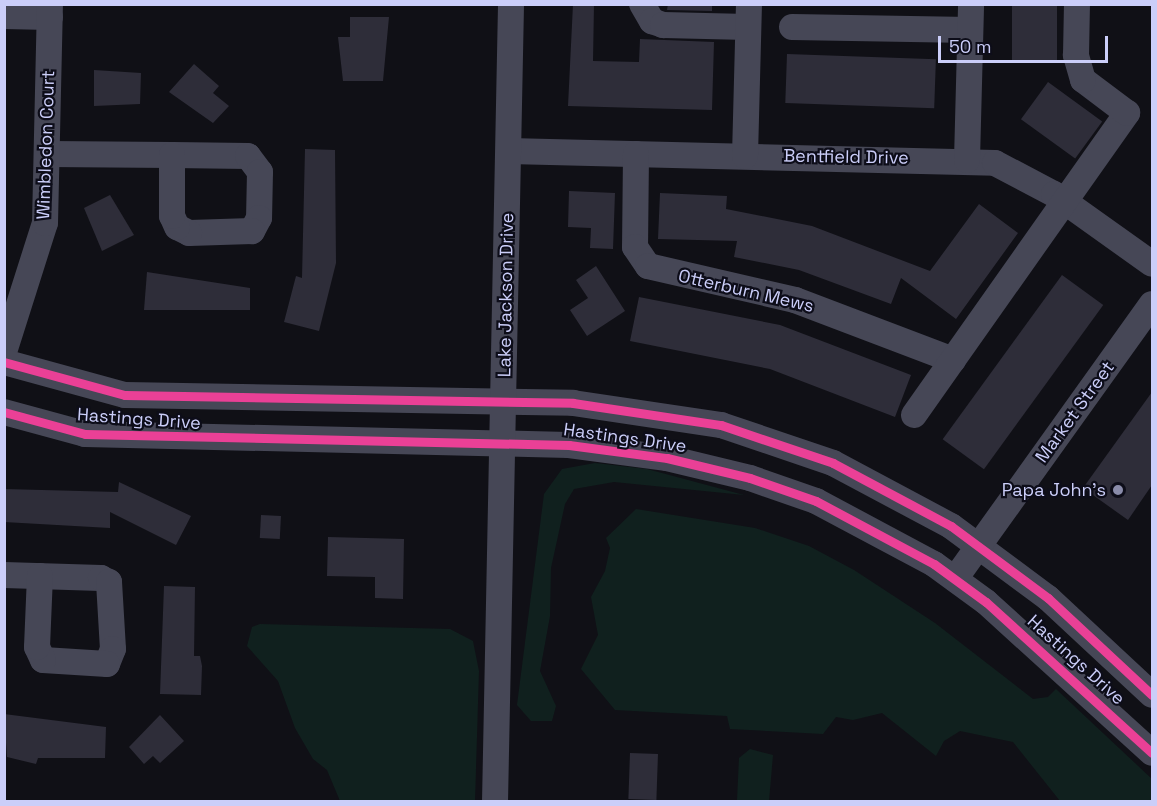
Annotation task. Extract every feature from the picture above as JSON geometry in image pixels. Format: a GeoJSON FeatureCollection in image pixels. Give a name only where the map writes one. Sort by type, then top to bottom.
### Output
{"type":"FeatureCollection","features":[{"type":"Feature","properties":{"kind":"street","name":"Lake Jackson Drive"},"geometry":{"type":"LineString","coordinates":[[495,801],[511,4]]}},
{"type":"Feature","properties":{"kind":"street"},"geometry":{"type":"LineString","coordinates":[[642,4],[652,21],[663,25],[749,16],[745,156]]}},
{"type":"Feature","properties":{"kind":"street"},"geometry":{"type":"LineString","coordinates":[[967,160],[970,4]]}},
{"type":"Feature","properties":{"kind":"street"},"geometry":{"type":"LineString","coordinates":[[914,415],[1126,113],[1083,80],[1076,55],[1077,4]]}},
{"type":"Feature","properties":{"kind":"street"},"geometry":{"type":"LineString","coordinates":[[4,16],[50,11]]}},
{"type":"Feature","properties":{"kind":"street","name":"Wimbledon Court"},"geometry":{"type":"LineString","coordinates":[[4,352],[38,253],[48,154],[50,11]]}},
{"type":"Feature","properties":{"kind":"street"},"geometry":{"type":"LineString","coordinates":[[792,27],[858,16],[970,30]]}},
{"type":"Feature","properties":{"kind":"street","name":"Bentfield Drive"},"geometry":{"type":"LineString","coordinates":[[509,151],[967,160],[1012,169],[1064,201],[1152,264]]}},
{"type":"Feature","properties":{"kind":"street"},"geometry":{"type":"LineString","coordinates":[[48,154],[172,155]]}},
{"type":"Feature","properties":{"kind":"street","name":"Otterburn Mews"},"geometry":{"type":"LineString","coordinates":[[636,154],[635,248],[648,266],[795,300],[953,360]]}},
{"type":"Feature","properties":{"kind":"street","name":"Market Street"},"geometry":{"type":"LineString","coordinates":[[955,579],[1152,304]]}},
{"type":"Feature","properties":{"kind":"street","name":"Hastings Drive"},"geometry":{"type":"LineString","coordinates":[[4,362],[125,394],[504,401],[654,412],[784,444],[894,492],[980,546],[1048,598],[1152,695]]}},
{"type":"Feature","properties":{"kind":"street","name":"Hastings Drive"},"geometry":{"type":"LineString","coordinates":[[4,412],[85,434],[503,443],[606,449],[750,478],[880,531],[955,579],[1152,753]]}},
{"type":"Feature","properties":{"kind":"street"},"geometry":{"type":"LineString","coordinates":[[4,575],[40,576]]}},
{"type":"Feature","properties":{"kind":"shaded area"},"geometry":{"type":"Polygon","coordinates":[[[595,463],[647,469],[744,495],[614,482],[574,489],[565,504],[551,568],[550,616],[540,671],[556,706],[552,721],[531,721],[517,705],[544,494],[562,469],[595,463]]]}},
{"type":"Feature","properties":{"kind":"shaded area"},"geometry":{"type":"Polygon","coordinates":[[[636,509],[755,528],[809,546],[854,570],[935,623],[1033,699],[1048,697],[1056,689],[1152,779],[1152,801],[1060,801],[1013,742],[960,731],[944,741],[936,756],[882,713],[853,720],[836,717],[823,734],[730,729],[727,716],[615,710],[581,669],[598,635],[591,597],[605,571],[610,548],[606,538],[636,509]]]}},
{"type":"Feature","properties":{"kind":"shaded area"},"geometry":{"type":"Polygon","coordinates":[[[260,624],[450,629],[473,641],[479,671],[475,801],[340,801],[327,770],[313,759],[295,728],[278,681],[247,646],[252,627],[260,624]]]}},
{"type":"Feature","properties":{"kind":"shaded area"},"geometry":{"type":"Polygon","coordinates":[[[750,749],[773,755],[769,801],[737,801],[739,758],[750,749]]]}},
{"type":"Feature","properties":{"kind":"building"},"geometry":{"type":"Polygon","coordinates":[[[573,4],[594,4],[593,61],[639,62],[640,39],[714,42],[712,110],[568,106],[573,4]]]}},
{"type":"Feature","properties":{"kind":"building"},"geometry":{"type":"Polygon","coordinates":[[[668,4],[712,4],[712,11],[667,10],[668,4]]]}},
{"type":"Feature","properties":{"kind":"building"},"geometry":{"type":"Polygon","coordinates":[[[1012,4],[1057,4],[1057,61],[1012,61],[1012,4]]]}},
{"type":"Feature","properties":{"kind":"building"},"geometry":{"type":"Polygon","coordinates":[[[350,17],[389,17],[383,81],[343,81],[338,37],[350,37],[350,17]]]}},
{"type":"Feature","properties":{"kind":"building"},"geometry":{"type":"Polygon","coordinates":[[[787,54],[936,59],[934,108],[785,103],[787,54]]]}},
{"type":"Feature","properties":{"kind":"building"},"geometry":{"type":"Polygon","coordinates":[[[194,64],[219,86],[213,93],[229,106],[213,123],[169,92],[194,64]]]}},
{"type":"Feature","properties":{"kind":"building"},"geometry":{"type":"Polygon","coordinates":[[[94,70],[141,73],[140,104],[94,106],[94,70]]]}},
{"type":"Feature","properties":{"kind":"building"},"geometry":{"type":"Polygon","coordinates":[[[1048,82],[1102,121],[1075,159],[1021,119],[1048,82]]]}},
{"type":"Feature","properties":{"kind":"building"},"geometry":{"type":"Polygon","coordinates":[[[305,149],[335,150],[336,263],[319,331],[284,322],[296,276],[302,278],[305,149]]]}},
{"type":"Feature","properties":{"kind":"building"},"geometry":{"type":"Polygon","coordinates":[[[569,191],[615,193],[613,249],[590,248],[591,228],[568,227],[569,191]]]}},
{"type":"Feature","properties":{"kind":"building"},"geometry":{"type":"Polygon","coordinates":[[[660,193],[727,196],[726,209],[812,226],[930,271],[979,204],[1018,233],[956,319],[901,278],[891,304],[799,270],[734,257],[737,241],[658,239],[660,193]]]}},
{"type":"Feature","properties":{"kind":"building"},"geometry":{"type":"Polygon","coordinates":[[[110,195],[134,235],[102,251],[84,208],[110,195]]]}},
{"type":"Feature","properties":{"kind":"building"},"geometry":{"type":"Polygon","coordinates":[[[596,266],[625,311],[587,336],[570,310],[588,298],[576,280],[596,266]]]}},
{"type":"Feature","properties":{"kind":"building"},"geometry":{"type":"Polygon","coordinates":[[[147,272],[250,288],[250,310],[144,310],[147,272]]]}},
{"type":"Feature","properties":{"kind":"building"},"geometry":{"type":"Polygon","coordinates":[[[1062,275],[1103,305],[984,469],[943,439],[1062,275]]]}},
{"type":"Feature","properties":{"kind":"building"},"geometry":{"type":"Polygon","coordinates":[[[639,297],[780,325],[911,375],[895,417],[770,369],[630,341],[639,297]]]}},
{"type":"Feature","properties":{"kind":"building"},"geometry":{"type":"Polygon","coordinates":[[[1152,392],[1152,485],[1128,520],[1083,488],[1152,392]]]}},
{"type":"Feature","properties":{"kind":"building"},"geometry":{"type":"Polygon","coordinates":[[[119,482],[191,516],[176,545],[110,512],[110,528],[4,522],[4,489],[118,492],[119,482]]]}},
{"type":"Feature","properties":{"kind":"building"},"geometry":{"type":"Polygon","coordinates":[[[261,515],[281,516],[280,539],[260,538],[261,515]]]}},
{"type":"Feature","properties":{"kind":"building"},"geometry":{"type":"Polygon","coordinates":[[[328,537],[404,539],[403,599],[375,598],[375,577],[327,576],[328,537]]]}},
{"type":"Feature","properties":{"kind":"building"},"geometry":{"type":"Polygon","coordinates":[[[164,586],[195,587],[194,656],[200,656],[202,666],[201,695],[160,694],[164,586]]]}},
{"type":"Feature","properties":{"kind":"building"},"geometry":{"type":"Polygon","coordinates":[[[4,714],[106,727],[105,758],[38,758],[36,764],[7,757],[4,714]]]}},
{"type":"Feature","properties":{"kind":"building"},"geometry":{"type":"Polygon","coordinates":[[[160,715],[184,741],[160,763],[153,756],[144,764],[129,747],[160,715]]]}},
{"type":"Feature","properties":{"kind":"building"},"geometry":{"type":"Polygon","coordinates":[[[630,753],[658,754],[656,800],[628,799],[630,753]]]}},
{"type":"Feature","properties":{"kind":"cycle path"},"geometry":{"type":"LineString","coordinates":[[4,362],[125,395],[573,403],[721,425],[833,463],[951,526],[1048,598],[1152,695]]}},
{"type":"Feature","properties":{"kind":"cycle path"},"geometry":{"type":"LineString","coordinates":[[4,412],[85,434],[569,445],[667,458],[750,478],[816,501],[934,564],[986,602],[1152,753]]}},
{"type":"Feature","properties":{"kind":"place","name":"Papa John's"},"geometry":{"type":"Point","coordinates":[1118,490]}}]}
